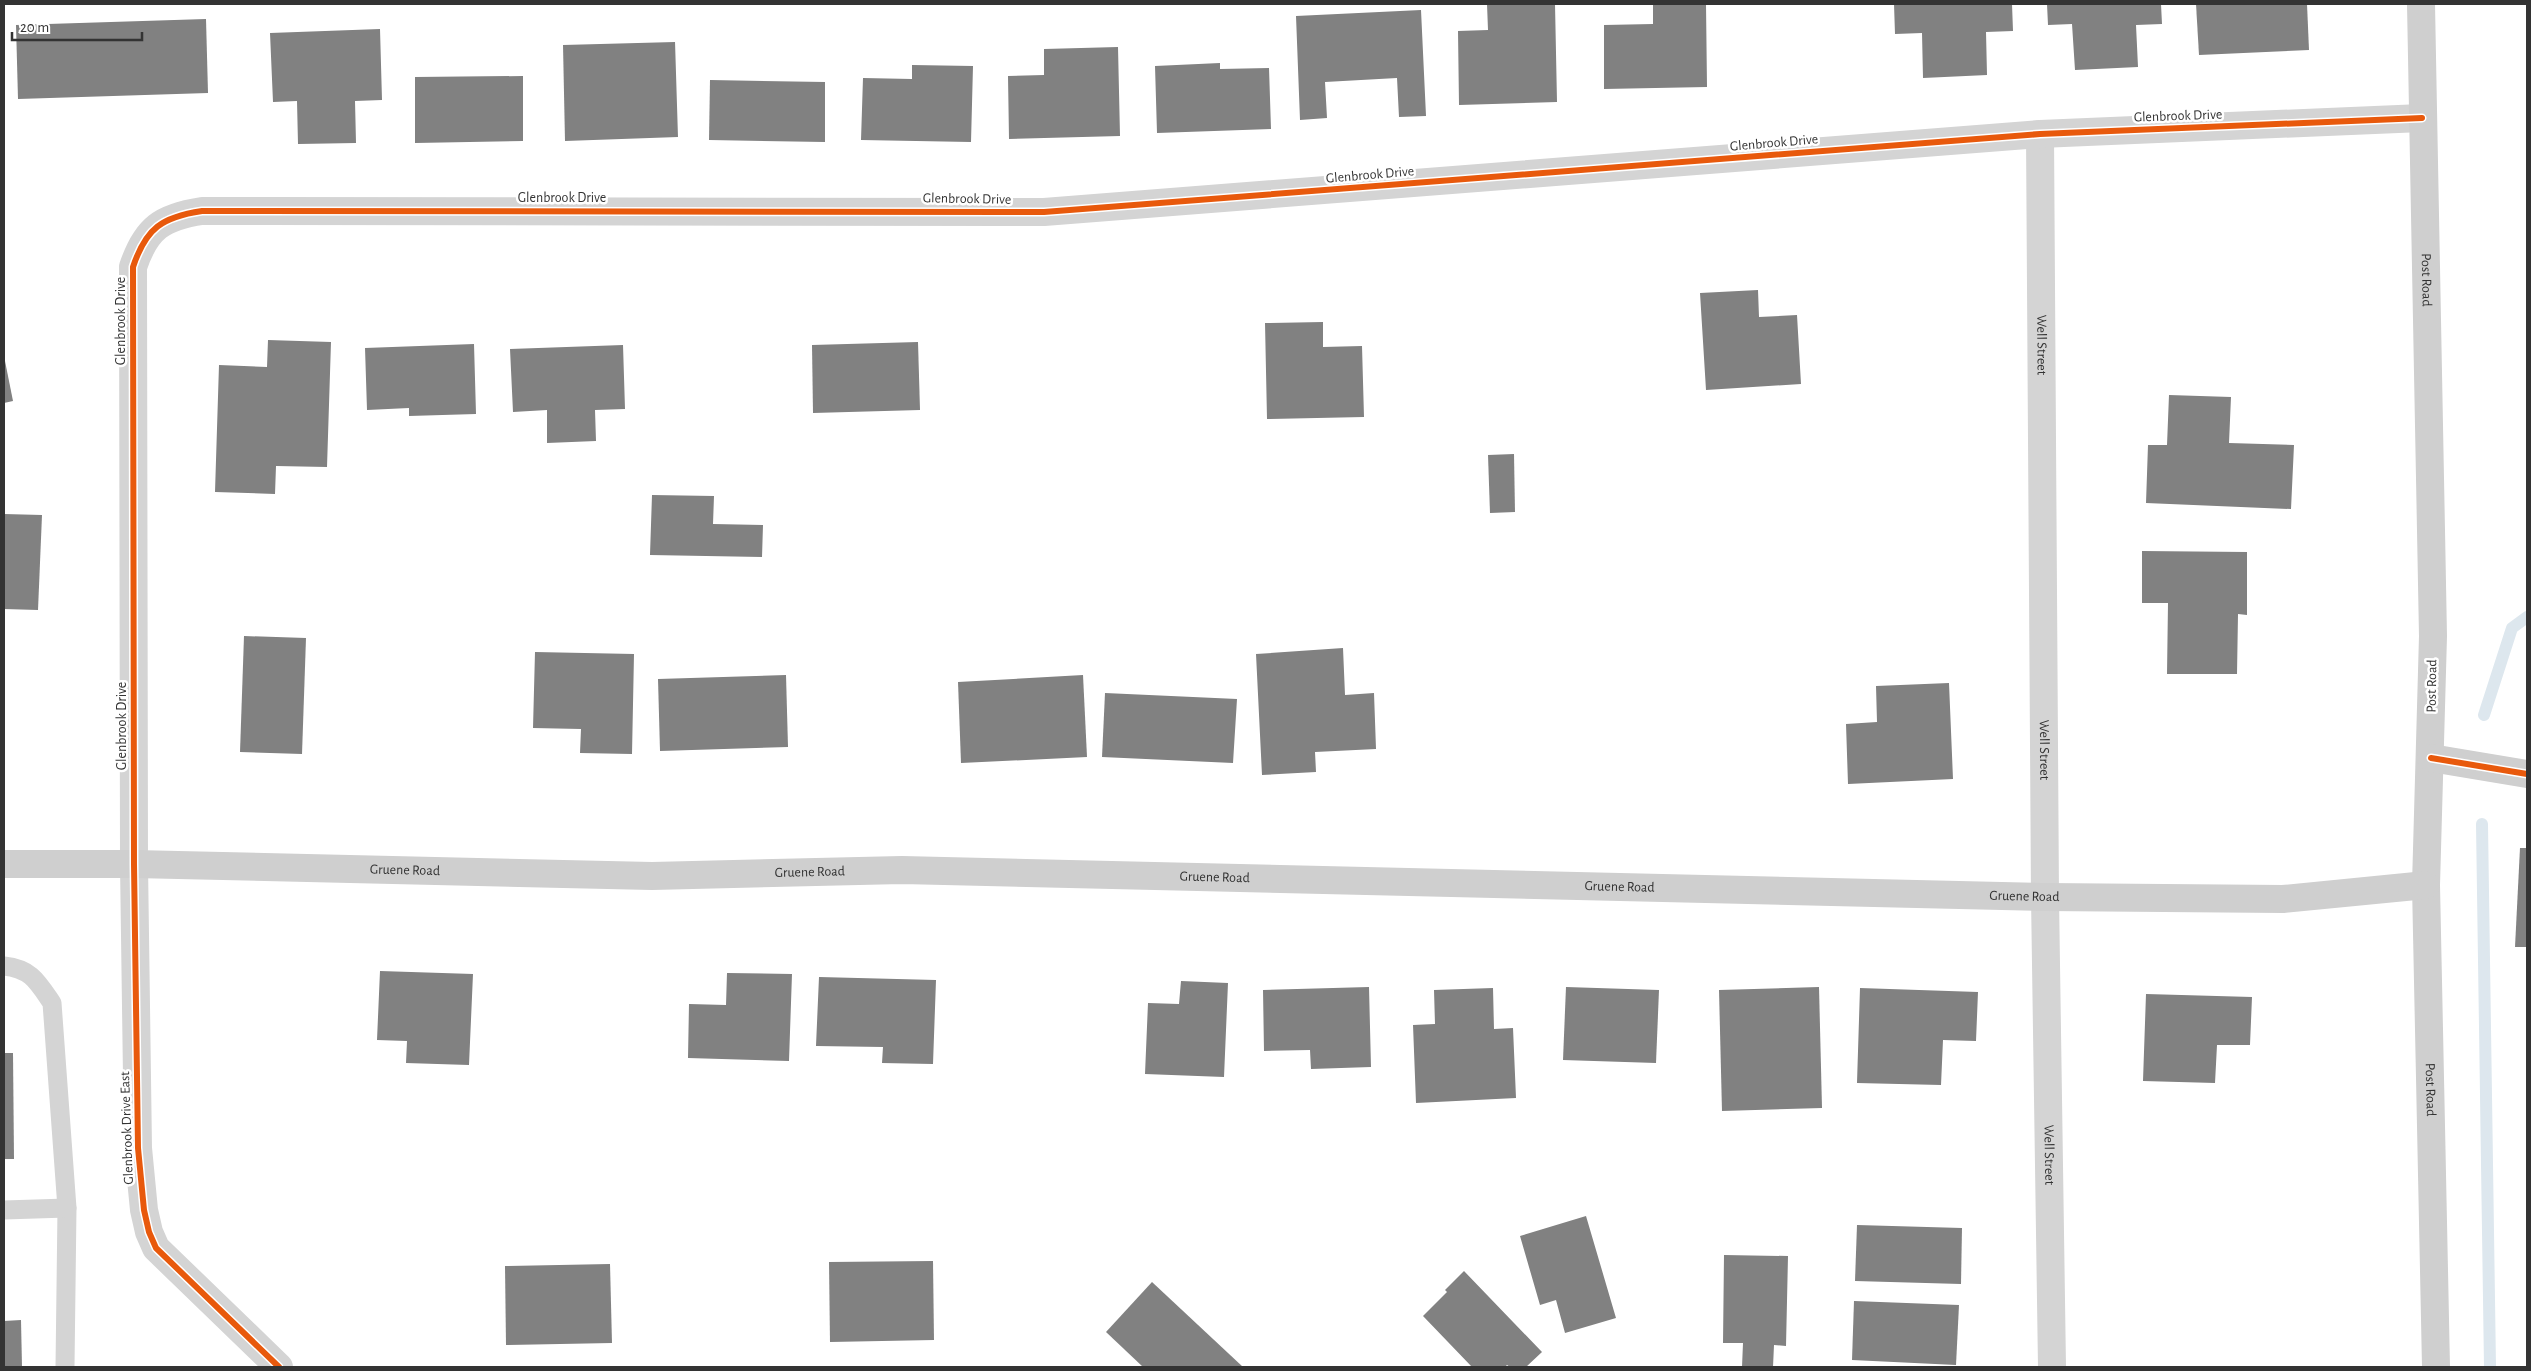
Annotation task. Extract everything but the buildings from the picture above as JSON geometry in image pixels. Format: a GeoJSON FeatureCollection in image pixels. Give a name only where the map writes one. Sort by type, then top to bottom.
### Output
{"type":"FeatureCollection","features":[{"type":"Feature","properties":{"kind":"street","name":"Post Road"},"geometry":{"type":"LineString","coordinates":[[2421,4],[2433,636],[2426,885],[2436,1367]]}},
{"type":"Feature","properties":{"kind":"street","name":"Glenbrook Drive"},"geometry":{"type":"LineString","coordinates":[[134,864],[133,267],[140,247],[155,227],[177,215],[222,211],[1044,212],[2040,134],[2422,118]]}},
{"type":"Feature","properties":{"kind":"street","name":"Well Street"},"geometry":{"type":"LineString","coordinates":[[2040,134],[2045,897],[2052,1367]]}},
{"type":"Feature","properties":{"kind":"street"},"geometry":{"type":"LineString","coordinates":[[2431,758],[2527,774]]}},
{"type":"Feature","properties":{"kind":"street","name":"Gruene Road"},"geometry":{"type":"LineString","coordinates":[[4,864],[134,864],[652,876],[902,870],[2045,897],[2283,899],[2426,885]]}},
{"type":"Feature","properties":{"kind":"street","name":"Glenbrook Drive East"},"geometry":{"type":"LineString","coordinates":[[134,864],[138,1148],[144,1210],[149,1232],[156,1248],[279,1367]]}},
{"type":"Feature","properties":{"kind":"lane"},"geometry":{"type":"LineString","coordinates":[[4,966],[21,968],[38,982],[52,1002],[67,1208],[65,1367]]}},
{"type":"Feature","properties":{"kind":"lane"},"geometry":{"type":"LineString","coordinates":[[4,1210],[67,1208]]}},
{"type":"Feature","properties":{"kind":"waterway"},"geometry":{"type":"LineString","coordinates":[[2484,715],[2512,628],[2527,617]]}},
{"type":"Feature","properties":{"kind":"waterway"},"geometry":{"type":"LineString","coordinates":[[2482,824],[2490,1367]]}},
{"type":"Feature","properties":{"kind":"cycle path"},"geometry":{"type":"LineString","coordinates":[[279,1367],[156,1248],[149,1232],[144,1210],[138,1148],[134,864],[133,267],[138,254],[150,234],[166,221],[202,211],[1044,212],[2040,134],[2422,118]]}},
{"type":"Feature","properties":{"kind":"cycle path"},"geometry":{"type":"LineString","coordinates":[[2431,758],[2527,774]]}}]}
